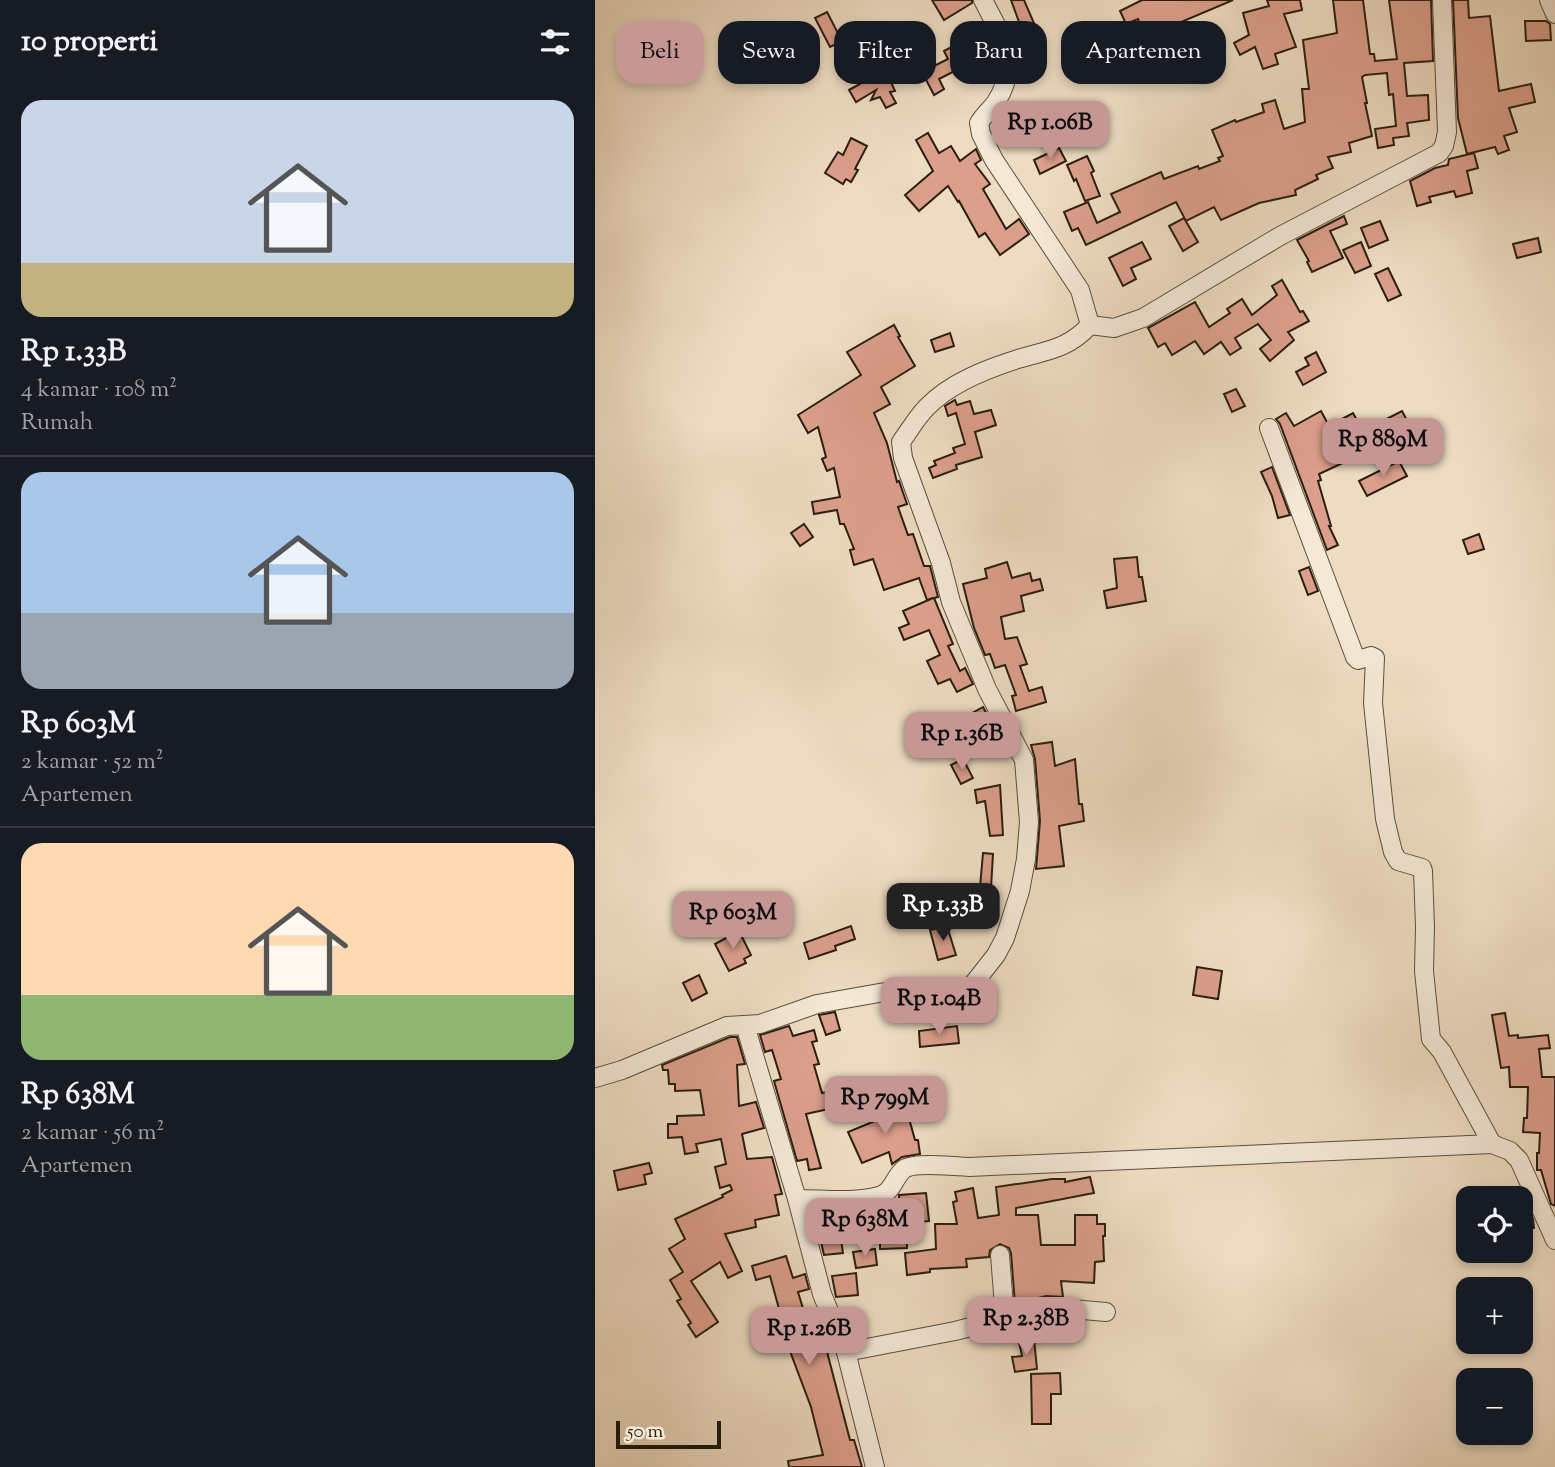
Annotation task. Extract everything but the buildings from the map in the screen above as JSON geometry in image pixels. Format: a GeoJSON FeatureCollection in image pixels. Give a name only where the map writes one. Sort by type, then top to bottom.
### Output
{"type":"FeatureCollection","features":[{"type":"Feature","properties":{"kind":"street"},"geometry":{"type":"LineString","coordinates":[[983,0],[1009,57],[1008,70],[996,101],[979,123],[981,134],[994,160],[1080,290],[1090,324]]}},
{"type":"Feature","properties":{"kind":"street"},"geometry":{"type":"LineString","coordinates":[[1090,324],[1114,328],[1143,318],[1280,236],[1439,153],[1444,146],[1447,132],[1442,0]]}},
{"type":"Feature","properties":{"kind":"street"},"geometry":{"type":"LineString","coordinates":[[1549,0],[1555,14]]}},
{"type":"Feature","properties":{"kind":"street"},"geometry":{"type":"LineString","coordinates":[[595,1078],[622,1070],[727,1026],[759,1024],[817,1004],[896,990],[940,991],[955,995],[970,988],[977,981],[1001,946],[1020,891],[1026,859],[1029,822],[1024,760],[987,689],[951,602],[941,563],[907,470],[901,442],[926,408],[950,388],[1016,360],[1058,349],[1078,338],[1090,324]]}},
{"type":"Feature","properties":{"kind":"street"},"geometry":{"type":"LineString","coordinates":[[1269,428],[1355,657],[1358,660],[1371,656],[1375,658],[1373,703],[1385,823],[1396,858],[1402,863],[1420,867],[1423,871],[1426,927],[1424,967],[1431,1040],[1442,1052],[1492,1144]]}},
{"type":"Feature","properties":{"kind":"street"},"geometry":{"type":"LineString","coordinates":[[745,1025],[797,1199],[822,1294],[846,1352],[874,1467]]}},
{"type":"Feature","properties":{"kind":"street"},"geometry":{"type":"LineString","coordinates":[[797,1199],[850,1199],[883,1195],[902,1171],[915,1166],[969,1167],[1492,1144],[1510,1151],[1519,1160],[1555,1240]]}},
{"type":"Feature","properties":{"kind":"street"},"geometry":{"type":"LineString","coordinates":[[1000,1255],[1005,1319]]}},
{"type":"Feature","properties":{"kind":"street"},"geometry":{"type":"LineString","coordinates":[[846,1352],[1005,1319],[1048,1307],[1106,1312]]}}]}
